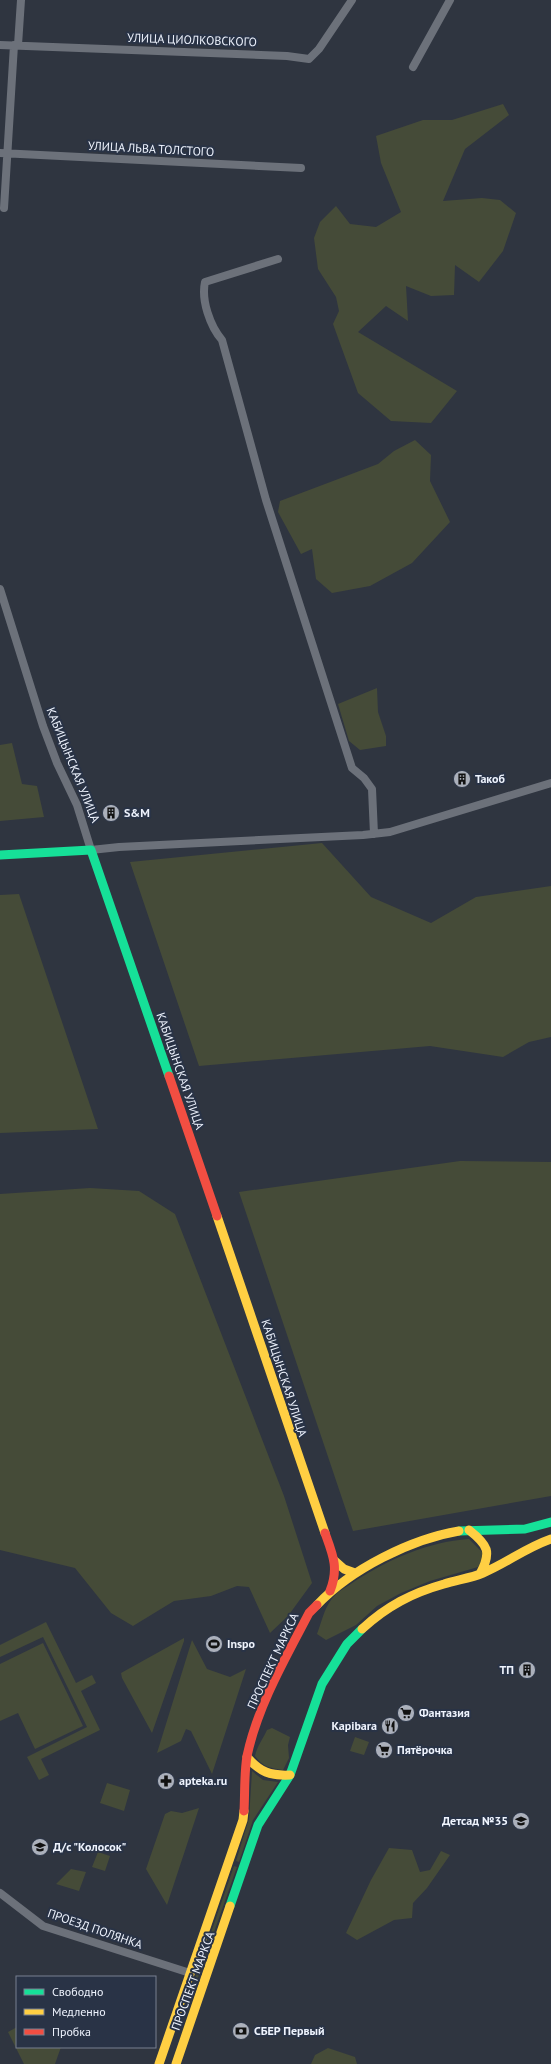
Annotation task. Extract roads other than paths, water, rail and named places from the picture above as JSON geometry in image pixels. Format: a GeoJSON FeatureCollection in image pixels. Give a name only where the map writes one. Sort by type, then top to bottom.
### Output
{"type":"FeatureCollection","features":[{"type":"Feature","properties":{"kind":"main road"},"geometry":{"type":"LineString","coordinates":[[0,856],[91,850]]}},
{"type":"Feature","properties":{"kind":"main road","name":"КАБИЦЫНСКАЯ УЛИЦА"},"geometry":{"type":"LineString","coordinates":[[91,850],[335,1561]]}},
{"type":"Feature","properties":{"kind":"main road","name":"ПРОСПЕКТ МАРКСА"},"geometry":{"type":"LineString","coordinates":[[159,2064],[243,1820],[247,1757],[269,1691],[309,1613],[330,1590],[355,1573],[384,1556],[431,1537],[469,1530],[525,1529],[551,1522]]}},
{"type":"Feature","properties":{"kind":"main road"},"geometry":{"type":"LineString","coordinates":[[469,1530],[481,1539],[489,1553],[487,1563],[480,1574]]}},
{"type":"Feature","properties":{"kind":"main road","name":"ПРОСПЕКТ МАРКСА"},"geometry":{"type":"LineString","coordinates":[[176,2064],[258,1825],[290,1775],[322,1684],[347,1644],[380,1613],[401,1600],[443,1584],[480,1574],[499,1566],[531,1546],[551,1538]]}},
{"type":"Feature","properties":{"kind":"main road"},"geometry":{"type":"LineString","coordinates":[[335,1561],[344,1569],[355,1573]]}},
{"type":"Feature","properties":{"kind":"main road"},"geometry":{"type":"LineString","coordinates":[[330,1590],[335,1578],[335,1561]]}},
{"type":"Feature","properties":{"kind":"main road"},"geometry":{"type":"LineString","coordinates":[[247,1757],[259,1771],[273,1776],[290,1775]]}},
{"type":"Feature","properties":{"kind":"main road"},"geometry":{"type":"LineString","coordinates":[[176,2011],[193,2016]]}},
{"type":"Feature","properties":{"kind":"street"},"geometry":{"type":"LineString","coordinates":[[4,208],[4,153],[21,0]]}},
{"type":"Feature","properties":{"kind":"street","name":"УЛИЦА ЦИОЛКОВСКОГО"},"geometry":{"type":"LineString","coordinates":[[0,45],[280,56],[309,59],[319,49],[352,0]]}},
{"type":"Feature","properties":{"kind":"street"},"geometry":{"type":"LineString","coordinates":[[413,67],[450,0]]}},
{"type":"Feature","properties":{"kind":"street","name":"УЛИЦА ЛЬВА ТОЛСТОГО"},"geometry":{"type":"LineString","coordinates":[[4,153],[301,168]]}},
{"type":"Feature","properties":{"kind":"street"},"geometry":{"type":"LineString","coordinates":[[278,259],[205,282],[203,291],[212,324],[222,340],[266,500],[352,768],[364,778],[372,789],[374,834]]}},
{"type":"Feature","properties":{"kind":"street","name":"КАБИЦЫНСКАЯ УЛИЦА"},"geometry":{"type":"LineString","coordinates":[[0,589],[43,726],[56,763],[77,805],[91,850]]}},
{"type":"Feature","properties":{"kind":"street"},"geometry":{"type":"LineString","coordinates":[[91,850],[119,847],[390,832],[551,783]]}},
{"type":"Feature","properties":{"kind":"street","name":"ПРОЕЗД ПОЛЯНКА"},"geometry":{"type":"LineString","coordinates":[[0,1893],[43,1926],[190,1973]]}},
{"type":"Feature","properties":{"kind":"place","name":"Такоб"},"geometry":{"type":"Point","coordinates":[462,779]}},
{"type":"Feature","properties":{"kind":"place","name":"S&M"},"geometry":{"type":"Point","coordinates":[111,813]}},
{"type":"Feature","properties":{"kind":"place","name":"Inspo"},"geometry":{"type":"Point","coordinates":[214,1644]}},
{"type":"Feature","properties":{"kind":"place","name":"ТП"},"geometry":{"type":"Point","coordinates":[527,1670]}},
{"type":"Feature","properties":{"kind":"place","name":"Фантазия"},"geometry":{"type":"Point","coordinates":[406,1713]}},
{"type":"Feature","properties":{"kind":"place","name":"Kapibara"},"geometry":{"type":"Point","coordinates":[390,1726]}},
{"type":"Feature","properties":{"kind":"place","name":"Пятёрочка"},"geometry":{"type":"Point","coordinates":[384,1750]}},
{"type":"Feature","properties":{"kind":"place","name":"apteka.ru"},"geometry":{"type":"Point","coordinates":[166,1781]}},
{"type":"Feature","properties":{"kind":"place","name":"Детсад №35"},"geometry":{"type":"Point","coordinates":[521,1821]}},
{"type":"Feature","properties":{"kind":"place","name":"Д/с \"Колосок\""},"geometry":{"type":"Point","coordinates":[40,1847]}},
{"type":"Feature","properties":{"kind":"place","name":"СБЕР Первый"},"geometry":{"type":"Point","coordinates":[241,2031]}}]}
